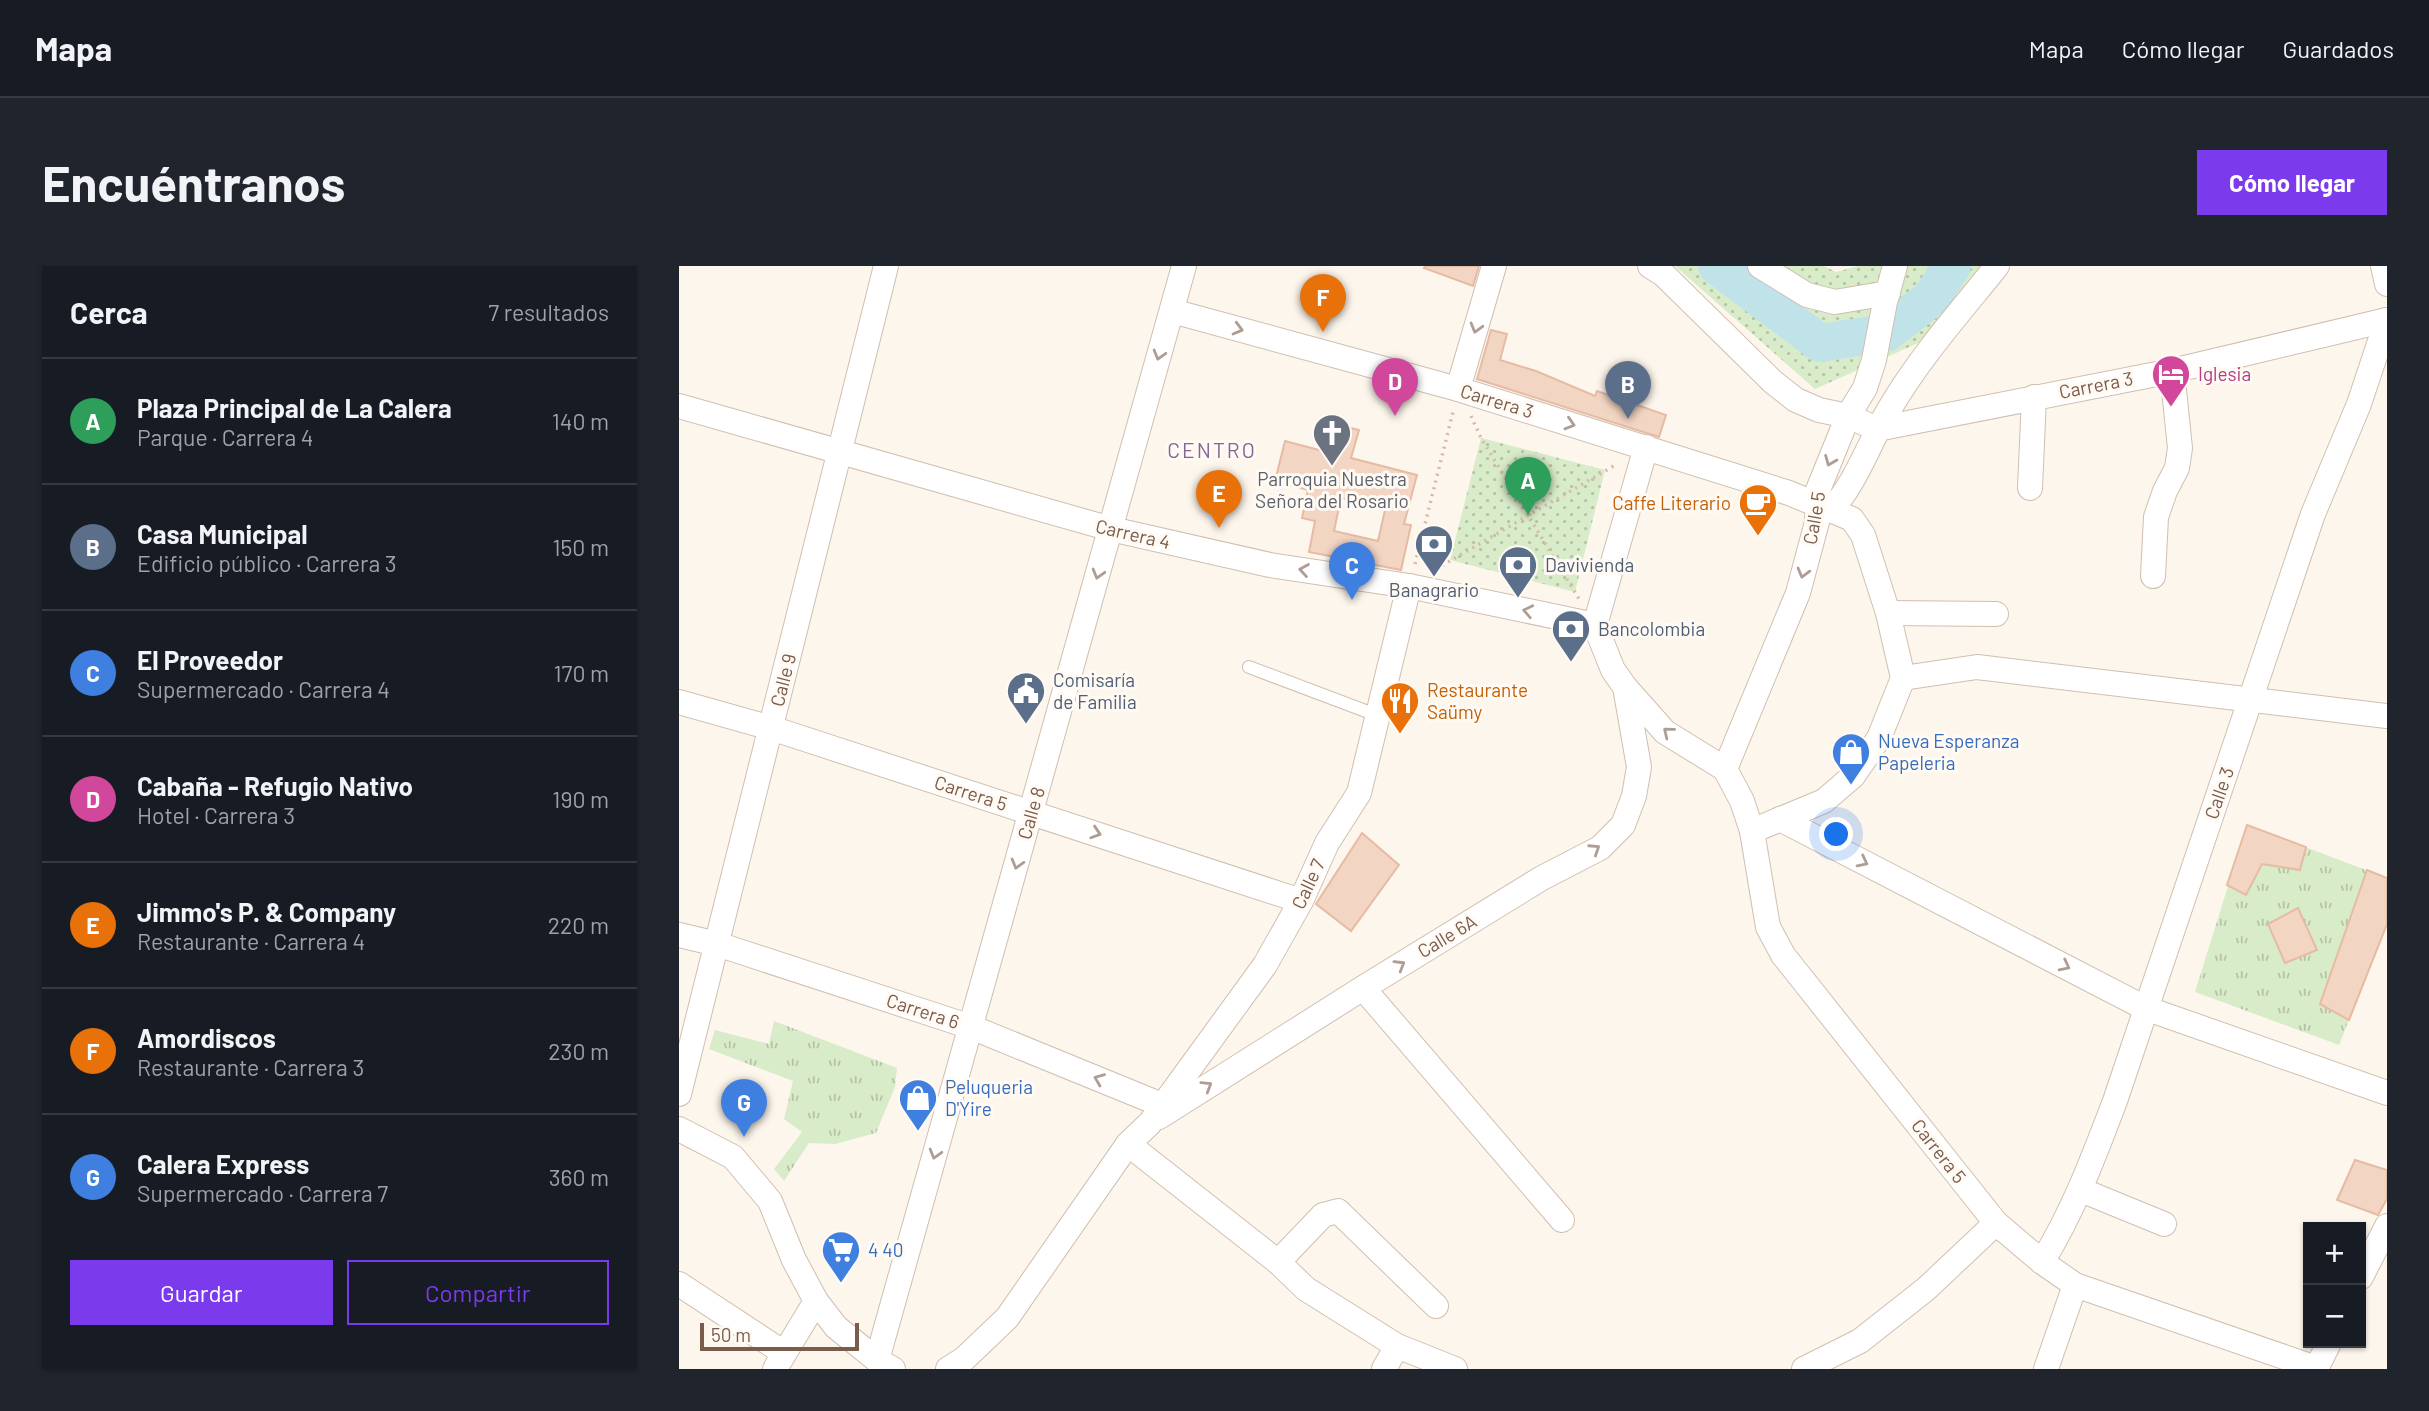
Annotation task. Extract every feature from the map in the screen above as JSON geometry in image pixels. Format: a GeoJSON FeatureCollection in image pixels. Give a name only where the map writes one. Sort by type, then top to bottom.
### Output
{"type":"FeatureCollection","features":[{"type":"Feature","properties":{"kind":"street","name":"Calle 9"},"geometry":{"type":"LineString","coordinates":[[679,1094],[886,266]]}},
{"type":"Feature","properties":{"kind":"street","name":"Calle 8"},"geometry":{"type":"LineString","coordinates":[[885,1365],[971,1027],[1184,266]]}},
{"type":"Feature","properties":{"kind":"street"},"geometry":{"type":"LineString","coordinates":[[1458,389],[1494,266]]}},
{"type":"Feature","properties":{"kind":"street"},"geometry":{"type":"LineString","coordinates":[[1650,266],[1663,274],[1773,382],[1796,400],[1819,410],[1848,416],[1877,429]]}},
{"type":"Feature","properties":{"kind":"street"},"geometry":{"type":"LineString","coordinates":[[1760,266],[1807,295],[1835,302],[1886,298]]}},
{"type":"Feature","properties":{"kind":"street","name":"Calle 5"},"geometry":{"type":"LineString","coordinates":[[1725,769],[1798,593],[1817,522],[1824,508],[1818,490],[1848,416],[1865,388],[1895,266]]}},
{"type":"Feature","properties":{"kind":"street"},"geometry":{"type":"LineString","coordinates":[[1824,508],[1854,479],[1877,429],[1941,334],[1997,266]]}},
{"type":"Feature","properties":{"kind":"street"},"geometry":{"type":"LineString","coordinates":[[2383,266],[2387,284]]}},
{"type":"Feature","properties":{"kind":"street","name":"Carrera 3"},"geometry":{"type":"LineString","coordinates":[[1172,311],[1458,389],[1789,493],[1852,519],[1863,535],[1888,613],[1903,678]]}},
{"type":"Feature","properties":{"kind":"street","name":"Carrera 3"},"geometry":{"type":"LineString","coordinates":[[1877,429],[2172,371],[2387,320]]}},
{"type":"Feature","properties":{"kind":"street","name":"Calle 3"},"geometry":{"type":"LineString","coordinates":[[2042,1262],[2064,1226],[2081,1190],[2115,1101],[2313,514],[2359,404],[2387,320]]}},
{"type":"Feature","properties":{"kind":"street"},"geometry":{"type":"LineString","coordinates":[[2153,576],[2157,517],[2165,491],[2177,468],[2180,448],[2172,371]]}},
{"type":"Feature","properties":{"kind":"street"},"geometry":{"type":"LineString","coordinates":[[2030,488],[2034,397]]}},
{"type":"Feature","properties":{"kind":"street","name":"Carrera 4"},"geometry":{"type":"LineString","coordinates":[[679,407],[1111,529],[1270,565],[1409,586],[1595,625]]}},
{"type":"Feature","properties":{"kind":"street"},"geometry":{"type":"LineString","coordinates":[[1646,447],[1595,625],[1607,659],[1625,687],[1665,732],[1725,769]]}},
{"type":"Feature","properties":{"kind":"street","name":"Calle 7"},"geometry":{"type":"LineString","coordinates":[[1128,1144],[1156,1114],[1265,965],[1301,901],[1327,843],[1359,793],[1409,586]]}},
{"type":"Feature","properties":{"kind":"street"},"geometry":{"type":"LineString","coordinates":[[1888,613],[1996,614]]}},
{"type":"Feature","properties":{"kind":"street"},"geometry":{"type":"LineString","coordinates":[[1752,831],[1824,801],[1853,776],[1879,738],[1903,678],[1977,667],[2387,716]]}},
{"type":"Feature","properties":{"kind":"street","name":"Calle 6A"},"geometry":{"type":"LineString","coordinates":[[1156,1114],[1542,878],[1600,848],[1623,825],[1635,796],[1639,767],[1625,687]]}},
{"type":"Feature","properties":{"kind":"street","name":"Carrera 5"},"geometry":{"type":"LineString","coordinates":[[679,702],[771,728],[1301,901]]}},
{"type":"Feature","properties":{"kind":"street","name":"Carrera 5"},"geometry":{"type":"LineString","coordinates":[[1725,769],[1742,802],[1752,831],[1768,927],[1783,955],[1996,1223],[2074,1285],[2316,1369]]}},
{"type":"Feature","properties":{"kind":"street"},"geometry":{"type":"LineString","coordinates":[[1780,819],[2145,1008],[2387,1093]]}},
{"type":"Feature","properties":{"kind":"street","name":"Carrera 6"},"geometry":{"type":"LineString","coordinates":[[679,935],[717,944],[971,1027],[1156,1114]]}},
{"type":"Feature","properties":{"kind":"street"},"geometry":{"type":"LineString","coordinates":[[1363,988],[1562,1220]]}},
{"type":"Feature","properties":{"kind":"street"},"geometry":{"type":"LineString","coordinates":[[679,1129],[733,1157],[769,1201],[794,1260],[816,1301],[836,1327],[885,1365]]}},
{"type":"Feature","properties":{"kind":"street"},"geometry":{"type":"LineString","coordinates":[[949,1369],[964,1359],[1007,1318],[1128,1144],[1278,1262],[1306,1289],[1397,1346],[1455,1369]]}},
{"type":"Feature","properties":{"kind":"street"},"geometry":{"type":"LineString","coordinates":[[2081,1190],[2164,1224]]}},
{"type":"Feature","properties":{"kind":"street"},"geometry":{"type":"LineString","coordinates":[[1278,1262],[1323,1216],[1338,1211],[1437,1306]]}},
{"type":"Feature","properties":{"kind":"street"},"geometry":{"type":"LineString","coordinates":[[1804,1369],[1860,1341],[1926,1289],[1996,1223]]}},
{"type":"Feature","properties":{"kind":"street"},"geometry":{"type":"LineString","coordinates":[[2366,1267],[2387,1226]]}},
{"type":"Feature","properties":{"kind":"street"},"geometry":{"type":"LineString","coordinates":[[2046,1369],[2074,1285]]}},
{"type":"Feature","properties":{"kind":"street"},"geometry":{"type":"LineString","coordinates":[[681,1290],[780,1361],[816,1301]]}},
{"type":"Feature","properties":{"kind":"street"},"geometry":{"type":"LineString","coordinates":[[1384,1369],[1397,1346]]}},
{"type":"Feature","properties":{"kind":"street"},"geometry":{"type":"LineString","coordinates":[[2316,1369],[2326,1348]]}},
{"type":"Feature","properties":{"kind":"lane"},"geometry":{"type":"LineString","coordinates":[[1249,667],[1379,716]]}},
{"type":"Feature","properties":{"kind":"path"},"geometry":{"type":"LineString","coordinates":[[1458,389],[1481,438],[1595,625]]}},
{"type":"Feature","properties":{"kind":"path"},"geometry":{"type":"LineString","coordinates":[[1409,586],[1458,389]]}},
{"type":"Feature","properties":{"kind":"path"},"geometry":{"type":"LineString","coordinates":[[1409,586],[1646,447]]}},
{"type":"Feature","properties":{"kind":"green space"},"geometry":{"type":"Polygon","coordinates":[[[1675,266],[1824,266],[1836,272],[1858,266],[1993,266],[1925,340],[1815,389],[1675,266]]]}},
{"type":"Feature","properties":{"kind":"green space"},"geometry":{"type":"Polygon","coordinates":[[[1481,438],[1605,470],[1575,592],[1450,560],[1481,438]]]}},
{"type":"Feature","properties":{"kind":"green space"},"geometry":{"type":"Polygon","coordinates":[[[2247,825],[2387,878],[2387,924],[2339,1045],[2195,992],[2247,825]]]}},
{"type":"Feature","properties":{"kind":"green space"},"geometry":{"type":"Polygon","coordinates":[[[774,1021],[897,1068],[895,1087],[876,1133],[835,1144],[809,1143],[784,1181],[774,1169],[802,1132],[784,1119],[793,1081],[709,1049],[715,1030],[769,1044],[774,1021]]]}},
{"type":"Feature","properties":{"kind":"building"},"geometry":{"type":"Polygon","coordinates":[[[1479,266],[1473,286],[1424,268],[1479,266]]]}},
{"type":"Feature","properties":{"kind":"building"},"geometry":{"type":"Polygon","coordinates":[[[1491,330],[1507,334],[1500,360],[1536,371],[1595,396],[1597,391],[1666,415],[1659,437],[1477,379],[1491,330]]]}},
{"type":"Feature","properties":{"kind":"building","name":"Parroquia Nuestra Señora del Rosario"},"geometry":{"type":"Polygon","coordinates":[[[1325,422],[1359,430],[1351,458],[1417,475],[1404,524],[1411,525],[1401,570],[1309,552],[1315,521],[1302,518],[1308,490],[1275,481],[1285,441],[1319,450],[1325,422]],[[1341,498],[1334,531],[1378,541],[1385,510],[1341,498]]]}},
{"type":"Feature","properties":{"kind":"building"},"geometry":{"type":"Polygon","coordinates":[[[2247,825],[2306,847],[2300,870],[2262,864],[2246,895],[2227,885],[2247,825]]]}},
{"type":"Feature","properties":{"kind":"building"},"geometry":{"type":"Polygon","coordinates":[[[1362,833],[1399,865],[1351,931],[1316,904],[1362,833]]]}},
{"type":"Feature","properties":{"kind":"building"},"geometry":{"type":"Polygon","coordinates":[[[2367,870],[2387,878],[2387,924],[2349,1020],[2320,1004],[2367,870]]]}},
{"type":"Feature","properties":{"kind":"building"},"geometry":{"type":"Polygon","coordinates":[[[2298,908],[2317,950],[2285,963],[2268,924],[2298,908]]]}},
{"type":"Feature","properties":{"kind":"building"},"geometry":{"type":"Polygon","coordinates":[[[2355,1160],[2387,1170],[2387,1199],[2378,1215],[2337,1200],[2355,1160]]]}},
{"type":"Feature","properties":{"kind":"waterway"},"geometry":{"type":"LineString","coordinates":[[1717,266],[1820,343],[1886,333],[1931,298],[1952,266]]}},
{"type":"Feature","properties":{"kind":"place","name":"Amordiscos"},"geometry":{"type":"Point","coordinates":[1323,332]}},
{"type":"Feature","properties":{"kind":"place","name":"Iglesia"},"geometry":{"type":"Point","coordinates":[2171,408]}},
{"type":"Feature","properties":{"kind":"place","name":"Cabaña - Refugio Nativo"},"geometry":{"type":"Point","coordinates":[1395,416]}},
{"type":"Feature","properties":{"kind":"place","name":"Casa Municipal"},"geometry":{"type":"Point","coordinates":[1628,419]}},
{"type":"Feature","properties":{"kind":"place","name":"Parroquia Nuestra Señora del Rosario"},"geometry":{"type":"Point","coordinates":[1332,467]}},
{"type":"Feature","properties":{"kind":"place","name":"Plaza Principal de La Calera"},"geometry":{"type":"Point","coordinates":[1528,515]}},
{"type":"Feature","properties":{"kind":"place","name":"Jimmo's P. & Company"},"geometry":{"type":"Point","coordinates":[1219,528]}},
{"type":"Feature","properties":{"kind":"place","name":"Caffe Literario"},"geometry":{"type":"Point","coordinates":[1758,537]}},
{"type":"Feature","properties":{"kind":"place","name":"Banagrario"},"geometry":{"type":"Point","coordinates":[1434,578]}},
{"type":"Feature","properties":{"kind":"place","name":"Davivienda"},"geometry":{"type":"Point","coordinates":[1518,599]}},
{"type":"Feature","properties":{"kind":"place","name":"El Proveedor"},"geometry":{"type":"Point","coordinates":[1352,600]}},
{"type":"Feature","properties":{"kind":"place","name":"Bancolombia"},"geometry":{"type":"Point","coordinates":[1571,663]}},
{"type":"Feature","properties":{"kind":"place","name":"Comisaría de Familia"},"geometry":{"type":"Point","coordinates":[1026,725]}},
{"type":"Feature","properties":{"kind":"place","name":"Restaurante Saümy"},"geometry":{"type":"Point","coordinates":[1400,735]}},
{"type":"Feature","properties":{"kind":"place","name":"Nueva Esperanza Papeleria"},"geometry":{"type":"Point","coordinates":[1851,786]}},
{"type":"Feature","properties":{"kind":"place","name":"Peluqueria D'Yire"},"geometry":{"type":"Point","coordinates":[918,1132]}},
{"type":"Feature","properties":{"kind":"place","name":"Calera Express"},"geometry":{"type":"Point","coordinates":[744,1137]}},
{"type":"Feature","properties":{"kind":"place","name":"4 40"},"geometry":{"type":"Point","coordinates":[841,1284]}},
{"type":"Feature","properties":{"kind":"district","name":"CENTRO"},"geometry":{"type":"Point","coordinates":[1212,451]}}]}
